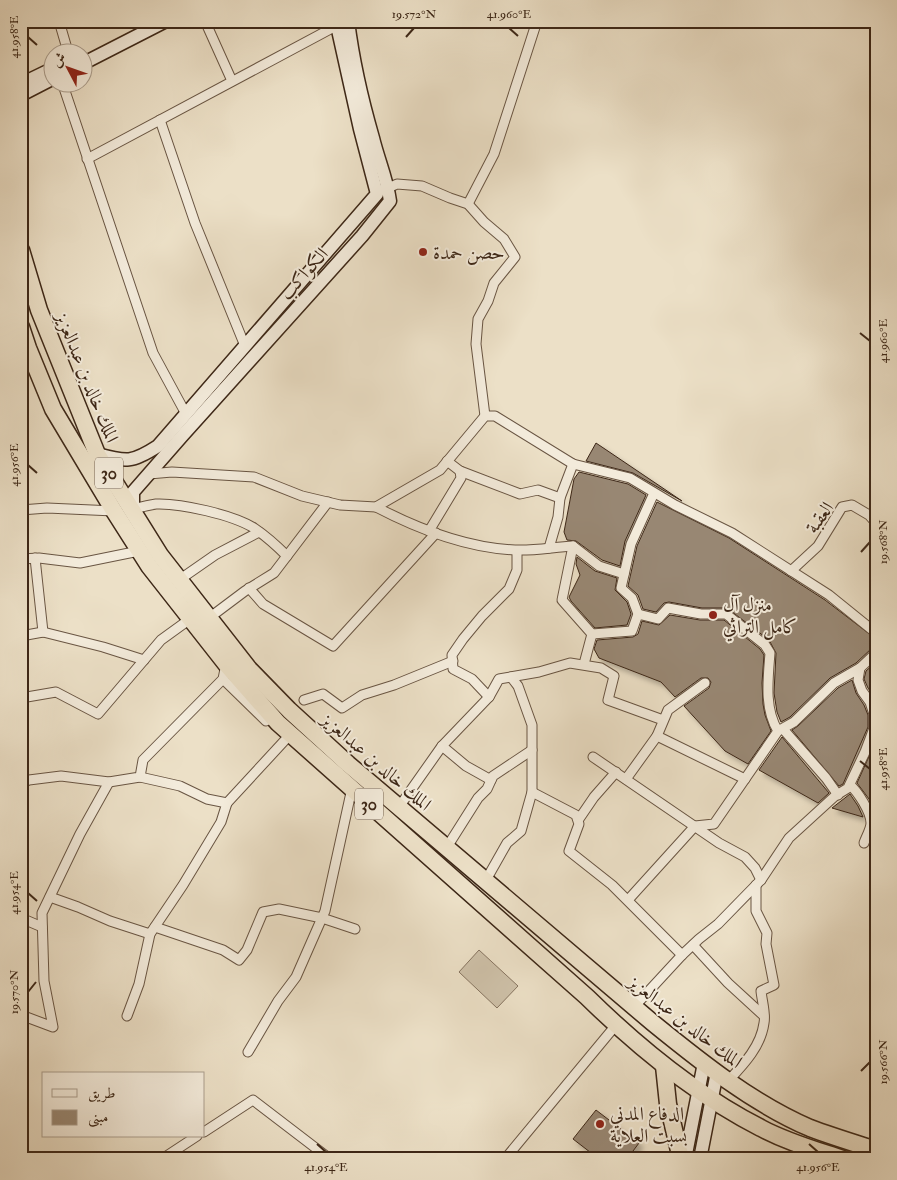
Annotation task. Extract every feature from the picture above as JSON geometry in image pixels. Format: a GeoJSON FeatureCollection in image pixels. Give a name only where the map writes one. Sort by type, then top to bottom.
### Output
{"type":"FeatureCollection","features":[{"type":"Feature","properties":{"kind":"highway","name":"الملك خالد بن عبدالعزيز"},"geometry":{"type":"LineString","coordinates":[[21,250],[39,310],[97,454],[160,555],[249,669],[289,710],[348,764],[634,1007],[704,1063],[771,1108],[809,1127],[876,1150]]}},
{"type":"Feature","properties":{"kind":"highway","name":"الملك خالد بن عبدالعزيز"},"geometry":{"type":"LineString","coordinates":[[21,327],[24,350],[53,409],[138,551],[190,619],[224,672],[278,723],[664,1066],[762,1129],[843,1159]]}},
{"type":"Feature","properties":{"kind":"highway"},"geometry":{"type":"LineString","coordinates":[[664,1066],[668,1104],[683,1159]]}},
{"type":"Feature","properties":{"kind":"street"},"geometry":{"type":"LineString","coordinates":[[59,21],[65,42]]}},
{"type":"Feature","properties":{"kind":"street"},"geometry":{"type":"LineString","coordinates":[[92,49],[148,21]]}},
{"type":"Feature","properties":{"kind":"street"},"geometry":{"type":"LineString","coordinates":[[92,59],[166,21]]}},
{"type":"Feature","properties":{"kind":"street"},"geometry":{"type":"LineString","coordinates":[[205,21],[232,82]]}},
{"type":"Feature","properties":{"kind":"street"},"geometry":{"type":"LineString","coordinates":[[468,204],[494,154],[537,21]]}},
{"type":"Feature","properties":{"kind":"street"},"geometry":{"type":"LineString","coordinates":[[87,159],[340,23],[351,48],[373,139],[383,191],[397,184],[422,186],[468,204],[484,222],[504,239],[515,257],[494,283],[488,301],[478,319],[476,344],[485,416],[440,470],[376,507]]}},
{"type":"Feature","properties":{"kind":"street"},"geometry":{"type":"LineString","coordinates":[[21,84],[42,74]]}},
{"type":"Feature","properties":{"kind":"street"},"geometry":{"type":"LineString","coordinates":[[21,95],[42,84]]}},
{"type":"Feature","properties":{"kind":"street"},"geometry":{"type":"LineString","coordinates":[[65,92],[153,352],[186,414]]}},
{"type":"Feature","properties":{"kind":"street"},"geometry":{"type":"LineString","coordinates":[[160,120],[195,223],[245,346]]}},
{"type":"Feature","properties":{"kind":"street","name":"الكواكب"},"geometry":{"type":"LineString","coordinates":[[97,454],[121,460],[141,457],[158,446],[383,191],[390,201],[362,236],[134,492],[134,511]]}},
{"type":"Feature","properties":{"kind":"street"},"geometry":{"type":"LineString","coordinates":[[485,416],[495,416],[573,464],[630,478],[654,494],[732,533],[829,595],[876,633]]}},
{"type":"Feature","properties":{"kind":"street"},"geometry":{"type":"LineString","coordinates":[[447,461],[460,471],[520,494],[538,490],[560,498]]}},
{"type":"Feature","properties":{"kind":"street"},"geometry":{"type":"LineString","coordinates":[[549,548],[558,517],[560,498],[573,464]]}},
{"type":"Feature","properties":{"kind":"street"},"geometry":{"type":"LineString","coordinates":[[249,588],[263,604],[333,646],[432,532],[461,478],[460,471]]}},
{"type":"Feature","properties":{"kind":"street"},"geometry":{"type":"LineString","coordinates":[[149,474],[172,472],[254,477],[302,496],[340,505],[376,507],[401,520],[432,532],[492,548],[517,550],[573,546],[599,566],[624,574]]}},
{"type":"Feature","properties":{"kind":"street"},"geometry":{"type":"LineString","coordinates":[[592,634],[632,631],[638,614],[632,598],[621,588],[631,544],[654,494]]}},
{"type":"Feature","properties":{"kind":"street"},"geometry":{"type":"LineString","coordinates":[[209,618],[249,588],[274,573],[328,502]]}},
{"type":"Feature","properties":{"kind":"street"},"geometry":{"type":"LineString","coordinates":[[134,511],[156,504],[187,507],[228,518],[260,532],[287,556]]}},
{"type":"Feature","properties":{"kind":"street","name":"العقبة"},"geometry":{"type":"LineString","coordinates":[[790,571],[818,546],[842,507],[852,505],[869,515],[876,523]]}},
{"type":"Feature","properties":{"kind":"street"},"geometry":{"type":"LineString","coordinates":[[21,510],[47,508],[114,511]]}},
{"type":"Feature","properties":{"kind":"street"},"geometry":{"type":"LineString","coordinates":[[179,580],[215,555],[260,532]]}},
{"type":"Feature","properties":{"kind":"street"},"geometry":{"type":"LineString","coordinates":[[573,546],[562,600],[592,634]]}},
{"type":"Feature","properties":{"kind":"street"},"geometry":{"type":"LineString","coordinates":[[489,697],[472,679],[453,669],[452,655],[463,639],[509,589],[517,570],[517,550]]}},
{"type":"Feature","properties":{"kind":"street"},"geometry":{"type":"LineString","coordinates":[[21,559],[35,558],[80,563],[138,551]]}},
{"type":"Feature","properties":{"kind":"street"},"geometry":{"type":"LineString","coordinates":[[35,558],[43,632]]}},
{"type":"Feature","properties":{"kind":"street"},"geometry":{"type":"LineString","coordinates":[[638,614],[658,619],[668,608],[701,614],[726,614],[765,645],[770,653],[769,709],[774,725],[826,778],[838,795]]}},
{"type":"Feature","properties":{"kind":"street"},"geometry":{"type":"LineString","coordinates":[[21,698],[56,692],[98,714],[161,640],[190,619]]}},
{"type":"Feature","properties":{"kind":"street"},"geometry":{"type":"LineString","coordinates":[[21,636],[43,632],[104,647],[144,660]]}},
{"type":"Feature","properties":{"kind":"street"},"geometry":{"type":"LineString","coordinates":[[584,664],[592,634]]}},
{"type":"Feature","properties":{"kind":"street"},"geometry":{"type":"LineString","coordinates":[[628,900],[695,826],[714,824],[780,730],[794,722],[834,683],[860,668],[876,653]]}},
{"type":"Feature","properties":{"kind":"street"},"geometry":{"type":"LineString","coordinates":[[304,700],[323,694],[342,708],[362,695],[453,661]]}},
{"type":"Feature","properties":{"kind":"street"},"geometry":{"type":"LineString","coordinates":[[399,807],[442,746],[489,697],[498,679],[539,672],[570,663],[601,668],[614,676],[608,700],[663,720]]}},
{"type":"Feature","properties":{"kind":"street"},"geometry":{"type":"LineString","coordinates":[[634,1007],[682,956],[718,924],[759,883],[789,838],[809,818],[850,785],[874,728],[874,714],[870,702],[862,691],[858,680],[860,668]]}},
{"type":"Feature","properties":{"kind":"street"},"geometry":{"type":"LineString","coordinates":[[140,777],[144,760],[224,672],[300,752],[328,767]]}},
{"type":"Feature","properties":{"kind":"street"},"geometry":{"type":"LineString","coordinates":[[486,880],[507,843],[520,831],[532,792],[532,725],[518,686],[512,676]]}},
{"type":"Feature","properties":{"kind":"street"},"geometry":{"type":"LineString","coordinates":[[626,779],[658,736],[668,710],[705,683]]}},
{"type":"Feature","properties":{"kind":"street"},"geometry":{"type":"LineString","coordinates":[[658,736],[745,779]]}},
{"type":"Feature","properties":{"kind":"street"},"geometry":{"type":"LineString","coordinates":[[127,1016],[139,984],[153,930],[221,822],[227,803],[286,739]]}},
{"type":"Feature","properties":{"kind":"street"},"geometry":{"type":"LineString","coordinates":[[442,746],[466,766],[491,780]]}},
{"type":"Feature","properties":{"kind":"street"},"geometry":{"type":"LineString","coordinates":[[447,847],[493,776],[532,750]]}},
{"type":"Feature","properties":{"kind":"street"},"geometry":{"type":"LineString","coordinates":[[593,757],[719,843],[745,857],[755,868],[759,883],[756,911],[767,933],[766,944],[774,985],[762,991],[765,1022],[748,1059],[723,1076],[705,1094],[683,1159]]}},
{"type":"Feature","properties":{"kind":"street"},"geometry":{"type":"LineString","coordinates":[[616,772],[594,797],[579,819],[569,851],[612,885],[682,956]]}},
{"type":"Feature","properties":{"kind":"street"},"geometry":{"type":"LineString","coordinates":[[21,783],[29,780],[61,776],[109,782],[140,777],[180,786],[207,799],[227,803]]}},
{"type":"Feature","properties":{"kind":"street"},"geometry":{"type":"LineString","coordinates":[[21,1015],[53,1027],[44,982],[42,913],[80,834],[109,782]]}},
{"type":"Feature","properties":{"kind":"street"},"geometry":{"type":"LineString","coordinates":[[850,785],[858,793],[866,807],[871,824],[864,843]]}},
{"type":"Feature","properties":{"kind":"street"},"geometry":{"type":"LineString","coordinates":[[248,1052],[278,1001],[296,977],[322,918],[332,884],[352,788]]}},
{"type":"Feature","properties":{"kind":"street"},"geometry":{"type":"LineString","coordinates":[[532,792],[572,812],[579,819]]}},
{"type":"Feature","properties":{"kind":"street"},"geometry":{"type":"LineString","coordinates":[[50,897],[110,921],[153,930],[223,950],[239,960],[247,950],[262,912],[279,909],[322,918],[355,930]]}},
{"type":"Feature","properties":{"kind":"street"},"geometry":{"type":"LineString","coordinates":[[21,918],[42,927]]}},
{"type":"Feature","properties":{"kind":"street"},"geometry":{"type":"LineString","coordinates":[[694,945],[728,983],[764,1016]]}},
{"type":"Feature","properties":{"kind":"street"},"geometry":{"type":"LineString","coordinates":[[505,1159],[616,1025]]}},
{"type":"Feature","properties":{"kind":"street"},"geometry":{"type":"LineString","coordinates":[[700,1159],[705,1094],[704,1063]]}},
{"type":"Feature","properties":{"kind":"street"},"geometry":{"type":"LineString","coordinates":[[205,1131],[253,1100],[330,1159]]}},
{"type":"Feature","properties":{"kind":"street"},"geometry":{"type":"LineString","coordinates":[[162,1159],[194,1138]]}},
{"type":"Feature","properties":{"kind":"shaded area"},"geometry":{"type":"Polygon","coordinates":[[[479,950],[518,986],[497,1008],[459,972],[479,950]]]}},
{"type":"Feature","properties":{"kind":"building"},"geometry":{"type":"Polygon","coordinates":[[[596,443],[682,501],[633,473],[586,461],[596,443]]]}},
{"type":"Feature","properties":{"kind":"building"},"geometry":{"type":"Polygon","coordinates":[[[579,472],[628,484],[646,495],[625,541],[620,566],[602,560],[576,541],[567,540],[564,532],[574,479],[579,472]]]}},
{"type":"Feature","properties":{"kind":"building"},"geometry":{"type":"Polygon","coordinates":[[[657,502],[729,538],[825,600],[876,639],[876,647],[872,648],[856,663],[830,678],[790,717],[781,722],[777,712],[774,693],[776,653],[769,640],[727,608],[702,608],[669,602],[664,603],[656,612],[643,609],[638,595],[628,586],[637,546],[657,502]]]}},
{"type":"Feature","properties":{"kind":"building"},"geometry":{"type":"Polygon","coordinates":[[[577,557],[595,571],[617,578],[615,590],[627,602],[631,614],[627,625],[595,628],[571,601],[569,597],[580,575],[576,564],[577,557]]]}},
{"type":"Feature","properties":{"kind":"building"},"geometry":{"type":"Polygon","coordinates":[[[670,615],[700,620],[724,620],[760,649],[764,655],[763,704],[771,731],[748,764],[725,751],[684,706],[709,688],[711,682],[708,678],[701,678],[675,697],[661,682],[599,658],[594,649],[597,640],[633,637],[638,634],[642,621],[659,625],[670,615]]]}},
{"type":"Feature","properties":{"kind":"building"},"geometry":{"type":"Polygon","coordinates":[[[876,662],[876,700],[864,679],[866,671],[876,662]]]}},
{"type":"Feature","properties":{"kind":"building"},"geometry":{"type":"Polygon","coordinates":[[[852,680],[856,693],[868,715],[868,727],[843,784],[839,786],[792,730],[838,688],[852,680]]]}},
{"type":"Feature","properties":{"kind":"building"},"geometry":{"type":"Polygon","coordinates":[[[782,737],[829,793],[818,803],[759,770],[782,737]]]}},
{"type":"Feature","properties":{"kind":"building"},"geometry":{"type":"Polygon","coordinates":[[[876,741],[876,815],[869,799],[857,783],[876,741]]]}},
{"type":"Feature","properties":{"kind":"building"},"geometry":{"type":"Polygon","coordinates":[[[850,794],[858,806],[863,817],[832,808],[850,794]]]}},
{"type":"Feature","properties":{"kind":"building","name":"الدفاع المدني بسبت العلاية"},"geometry":{"type":"Polygon","coordinates":[[[596,1110],[639,1143],[627,1159],[599,1159],[573,1139],[596,1110]]]}},
{"type":"Feature","properties":{"kind":"place","name":"حصن حمدة"},"geometry":{"type":"Point","coordinates":[423,252]}},
{"type":"Feature","properties":{"kind":"place","name":"منزل آل كامل التراثي"},"geometry":{"type":"Point","coordinates":[713,615]}},
{"type":"Feature","properties":{"kind":"place","name":"الدفاع المدني بسبت العلاية"},"geometry":{"type":"Point","coordinates":[600,1124]}}]}
